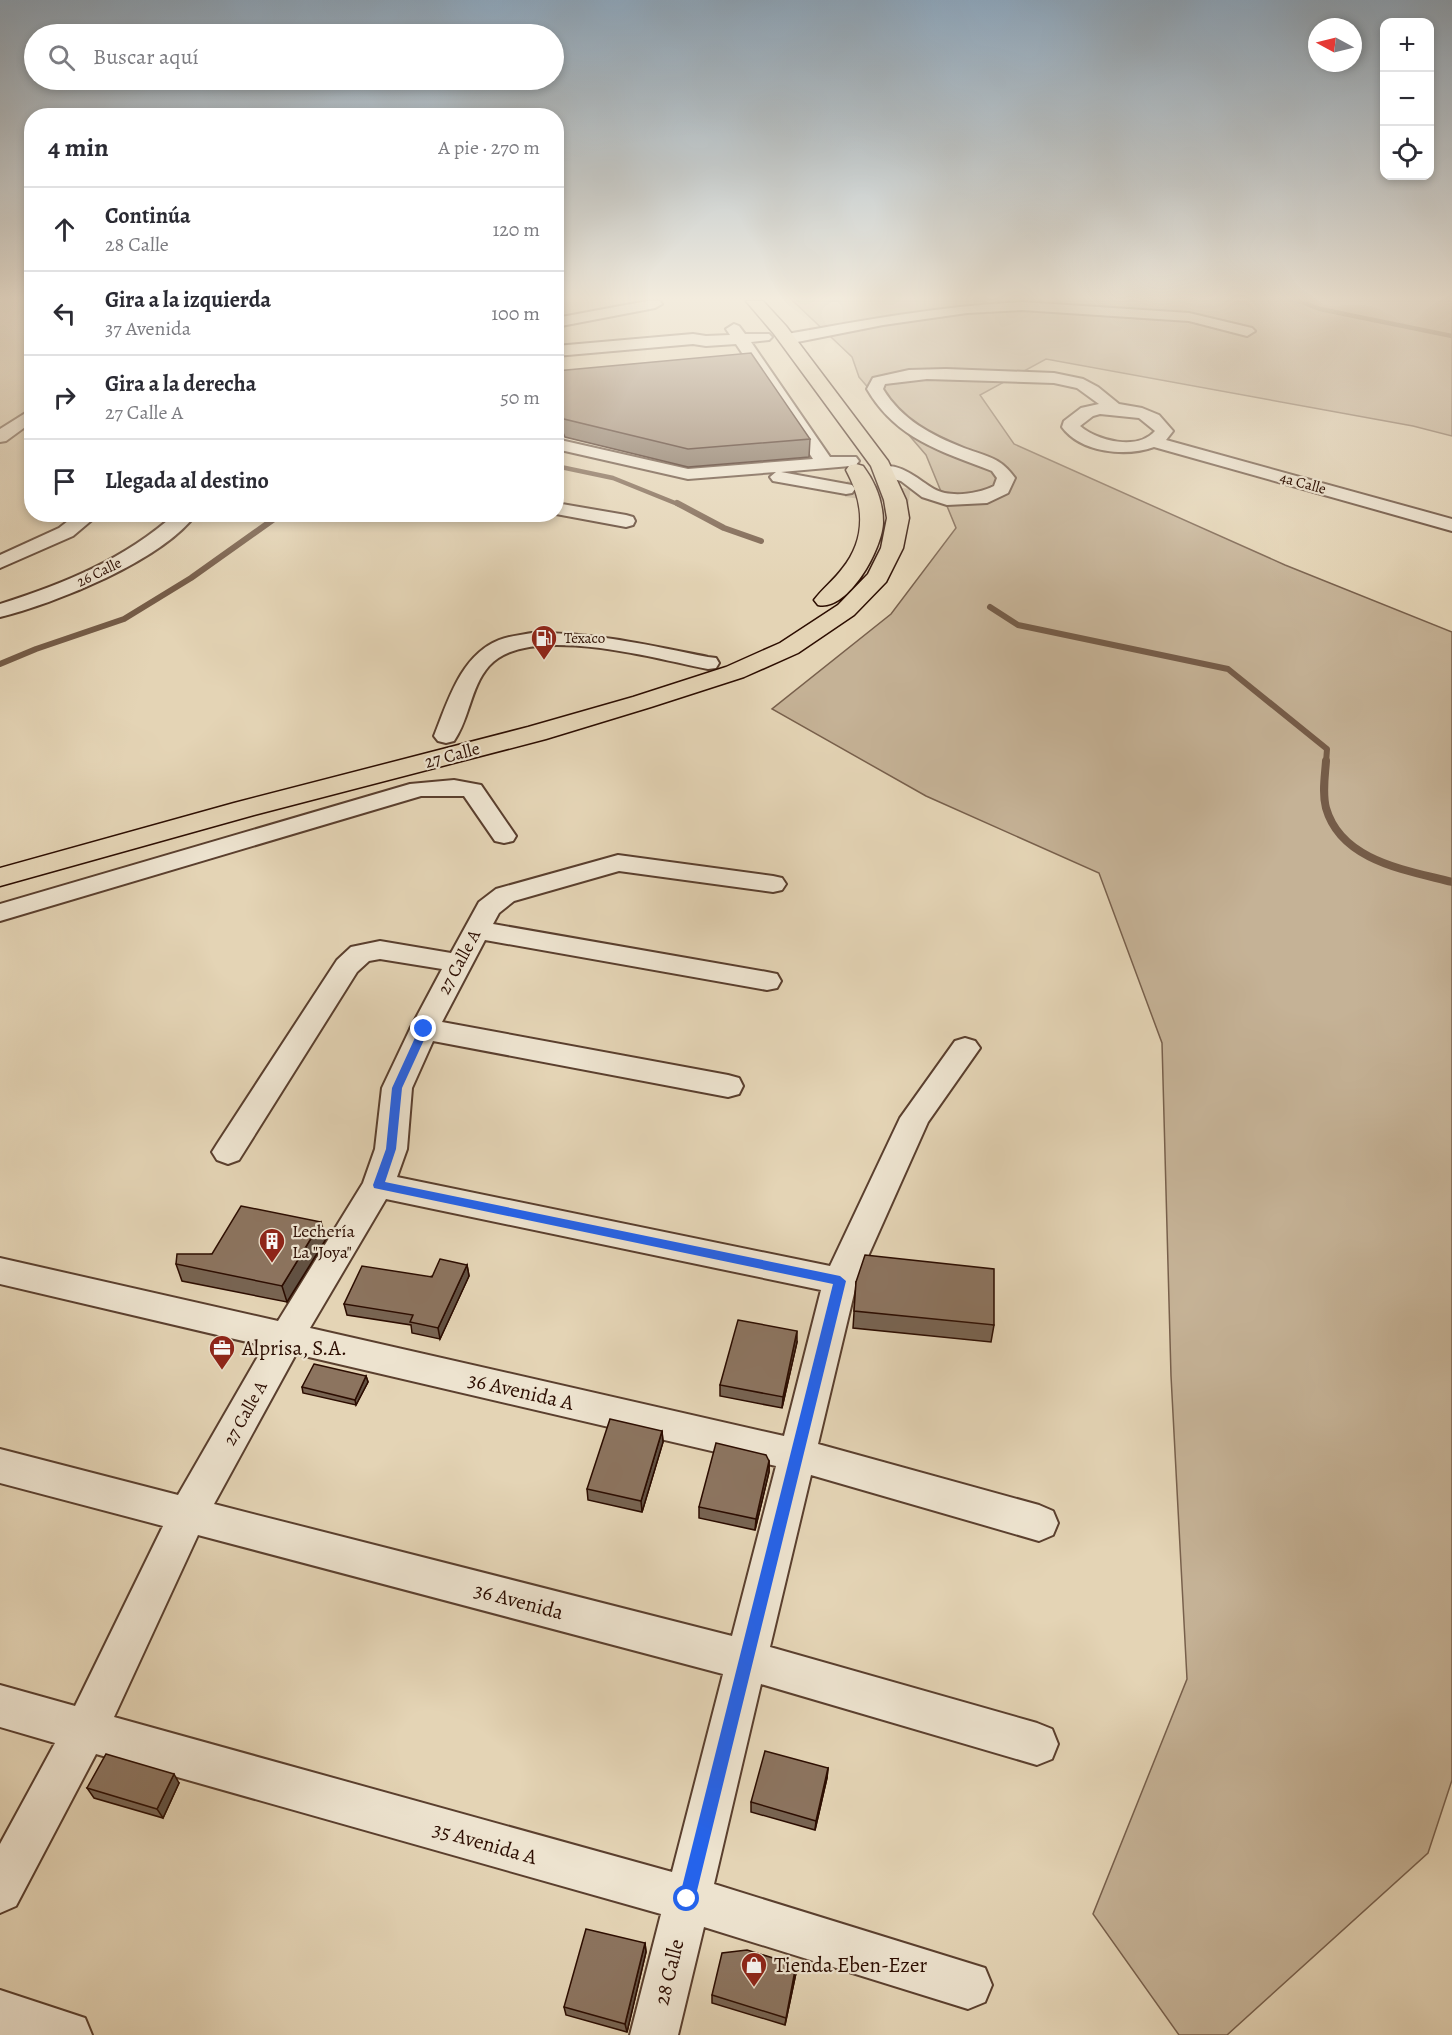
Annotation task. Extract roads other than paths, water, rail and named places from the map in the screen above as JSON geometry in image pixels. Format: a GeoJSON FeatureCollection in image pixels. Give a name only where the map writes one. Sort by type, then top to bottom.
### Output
{"type":"FeatureCollection","features":[{"type":"Feature","properties":{"kind":"main road"},"geometry":{"type":"LineString","coordinates":[[805,396],[814,407]]}},
{"type":"Feature","properties":{"kind":"main road"},"geometry":{"type":"LineString","coordinates":[[814,396],[884,471],[895,500],[898,518],[892,548],[865,575]]}},
{"type":"Feature","properties":{"kind":"main road"},"geometry":{"type":"LineString","coordinates":[[838,443],[867,485],[873,503],[873,522],[865,575]]}},
{"type":"Feature","properties":{"kind":"main road","name":"27 Calle"},"geometry":{"type":"LineString","coordinates":[[0,857],[641,684],[708,663],[759,642],[799,619],[865,575]]}},
{"type":"Feature","properties":{"kind":"main road","name":"27 Calle"},"geometry":{"type":"LineString","coordinates":[[0,878],[165,831],[537,733],[735,672],[789,648],[822,628],[846,610],[865,575]]}},
{"type":"Feature","properties":{"kind":"street"},"geometry":{"type":"LineString","coordinates":[[780,396],[825,463]]}},
{"type":"Feature","properties":{"kind":"street"},"geometry":{"type":"LineString","coordinates":[[878,396],[906,426],[998,467],[1006,478],[1002,489],[987,497],[957,500],[936,497],[917,498]]}},
{"type":"Feature","properties":{"kind":"street"},"geometry":{"type":"LineString","coordinates":[[1098,396],[1114,409]]}},
{"type":"Feature","properties":{"kind":"street","name":"4a Calle"},"geometry":{"type":"LineString","coordinates":[[1114,409],[1143,414],[1161,425],[1164,431],[1161,437],[1143,445],[1113,446],[1085,439],[1071,427],[1072,421],[1087,412],[1114,409]]}},
{"type":"Feature","properties":{"kind":"street"},"geometry":{"type":"LineString","coordinates":[[0,420],[24,419]]}},
{"type":"Feature","properties":{"kind":"street"},"geometry":{"type":"LineString","coordinates":[[0,437],[24,420]]}},
{"type":"Feature","properties":{"kind":"street","name":"4a Calle"},"geometry":{"type":"LineString","coordinates":[[1154,442],[1452,525]]}},
{"type":"Feature","properties":{"kind":"street"},"geometry":{"type":"LineString","coordinates":[[564,446],[688,474],[850,461]]}},
{"type":"Feature","properties":{"kind":"street"},"geometry":{"type":"LineString","coordinates":[[742,470],[846,489]]}},
{"type":"Feature","properties":{"kind":"street"},"geometry":{"type":"LineString","coordinates":[[884,471],[913,480],[936,497]]}},
{"type":"Feature","properties":{"kind":"street"},"geometry":{"type":"LineString","coordinates":[[564,509],[626,521]]}},
{"type":"Feature","properties":{"kind":"street"},"geometry":{"type":"LineString","coordinates":[[0,562],[66,532],[79,522]]}},
{"type":"Feature","properties":{"kind":"street"},"geometry":{"type":"LineString","coordinates":[[147,547],[150,532],[157,522]]}},
{"type":"Feature","properties":{"kind":"street","name":"26 Calle"},"geometry":{"type":"LineString","coordinates":[[0,611],[36,600],[92,576],[147,547],[167,534],[179,522]]}},
{"type":"Feature","properties":{"kind":"street"},"geometry":{"type":"LineString","coordinates":[[446,736],[466,683],[486,657],[503,646],[524,640],[545,638],[583,641],[708,663]]}},
{"type":"Feature","properties":{"kind":"street"},"geometry":{"type":"LineString","coordinates":[[395,770],[419,789]]}},
{"type":"Feature","properties":{"kind":"street"},"geometry":{"type":"LineString","coordinates":[[0,913],[419,789],[454,787],[472,790],[504,836]]}},
{"type":"Feature","properties":{"kind":"street","name":"27 Calle A"},"geometry":{"type":"LineString","coordinates":[[0,1890],[85,1731],[188,1514],[287,1337],[378,1185],[391,1149],[397,1088],[424,1029],[488,908],[505,895],[618,863],[773,884]]}},
{"type":"Feature","properties":{"kind":"street"},"geometry":{"type":"LineString","coordinates":[[477,930],[768,981]]}},
{"type":"Feature","properties":{"kind":"street"},"geometry":{"type":"LineString","coordinates":[[228,1152],[347,966],[361,953],[380,950],[459,963]]}},
{"type":"Feature","properties":{"kind":"street"},"geometry":{"type":"LineString","coordinates":[[424,1029],[728,1086]]}},
{"type":"Feature","properties":{"kind":"street","name":"28 Calle"},"geometry":{"type":"LineString","coordinates":[[654,2035],[840,1281],[915,1118],[965,1048]]}},
{"type":"Feature","properties":{"kind":"street"},"geometry":{"type":"LineString","coordinates":[[378,1185],[840,1281]]}},
{"type":"Feature","properties":{"kind":"street","name":"36 Avenida A"},"geometry":{"type":"LineString","coordinates":[[0,1271],[797,1455],[1040,1523]]}},
{"type":"Feature","properties":{"kind":"street","name":"36 Avenida"},"geometry":{"type":"LineString","coordinates":[[0,1466],[747,1660],[1037,1744]]}},
{"type":"Feature","properties":{"kind":"street","name":"35 Avenida A"},"geometry":{"type":"LineString","coordinates":[[0,1706],[687,1899],[968,1985]]}},
{"type":"Feature","properties":{"kind":"street"},"geometry":{"type":"LineString","coordinates":[[0,2014],[68,2035]]}},
{"type":"Feature","properties":{"kind":"waterway"},"geometry":{"type":"LineString","coordinates":[[564,468],[613,478],[680,505]]}},
{"type":"Feature","properties":{"kind":"waterway"},"geometry":{"type":"LineString","coordinates":[[677,503],[724,528],[761,541]]}},
{"type":"Feature","properties":{"kind":"waterway"},"geometry":{"type":"LineString","coordinates":[[0,664],[36,649],[124,619],[191,578],[270,522]]}},
{"type":"Feature","properties":{"kind":"waterway"},"geometry":{"type":"LineString","coordinates":[[990,607],[1018,625],[1228,669],[1327,749],[1326,763]]}},
{"type":"Feature","properties":{"kind":"waterway"},"geometry":{"type":"LineString","coordinates":[[1326,761],[1324,790],[1326,808],[1334,826],[1346,840],[1360,852],[1377,860],[1452,882]]}},
{"type":"Feature","properties":{"kind":"tunnel"},"geometry":{"type":"LineString","coordinates":[[846,489],[917,498]]}},
{"type":"Feature","properties":{"kind":"place","name":"Texaco"},"geometry":{"type":"Point","coordinates":[544,661]}},
{"type":"Feature","properties":{"kind":"place","name":"Lechería La \"Joya\""},"geometry":{"type":"Point","coordinates":[272,1264]}},
{"type":"Feature","properties":{"kind":"place","name":"Alprisa, S.A."},"geometry":{"type":"Point","coordinates":[222,1371]}},
{"type":"Feature","properties":{"kind":"place","name":"Tienda Eben-Ezer"},"geometry":{"type":"Point","coordinates":[754,1988]}}]}
